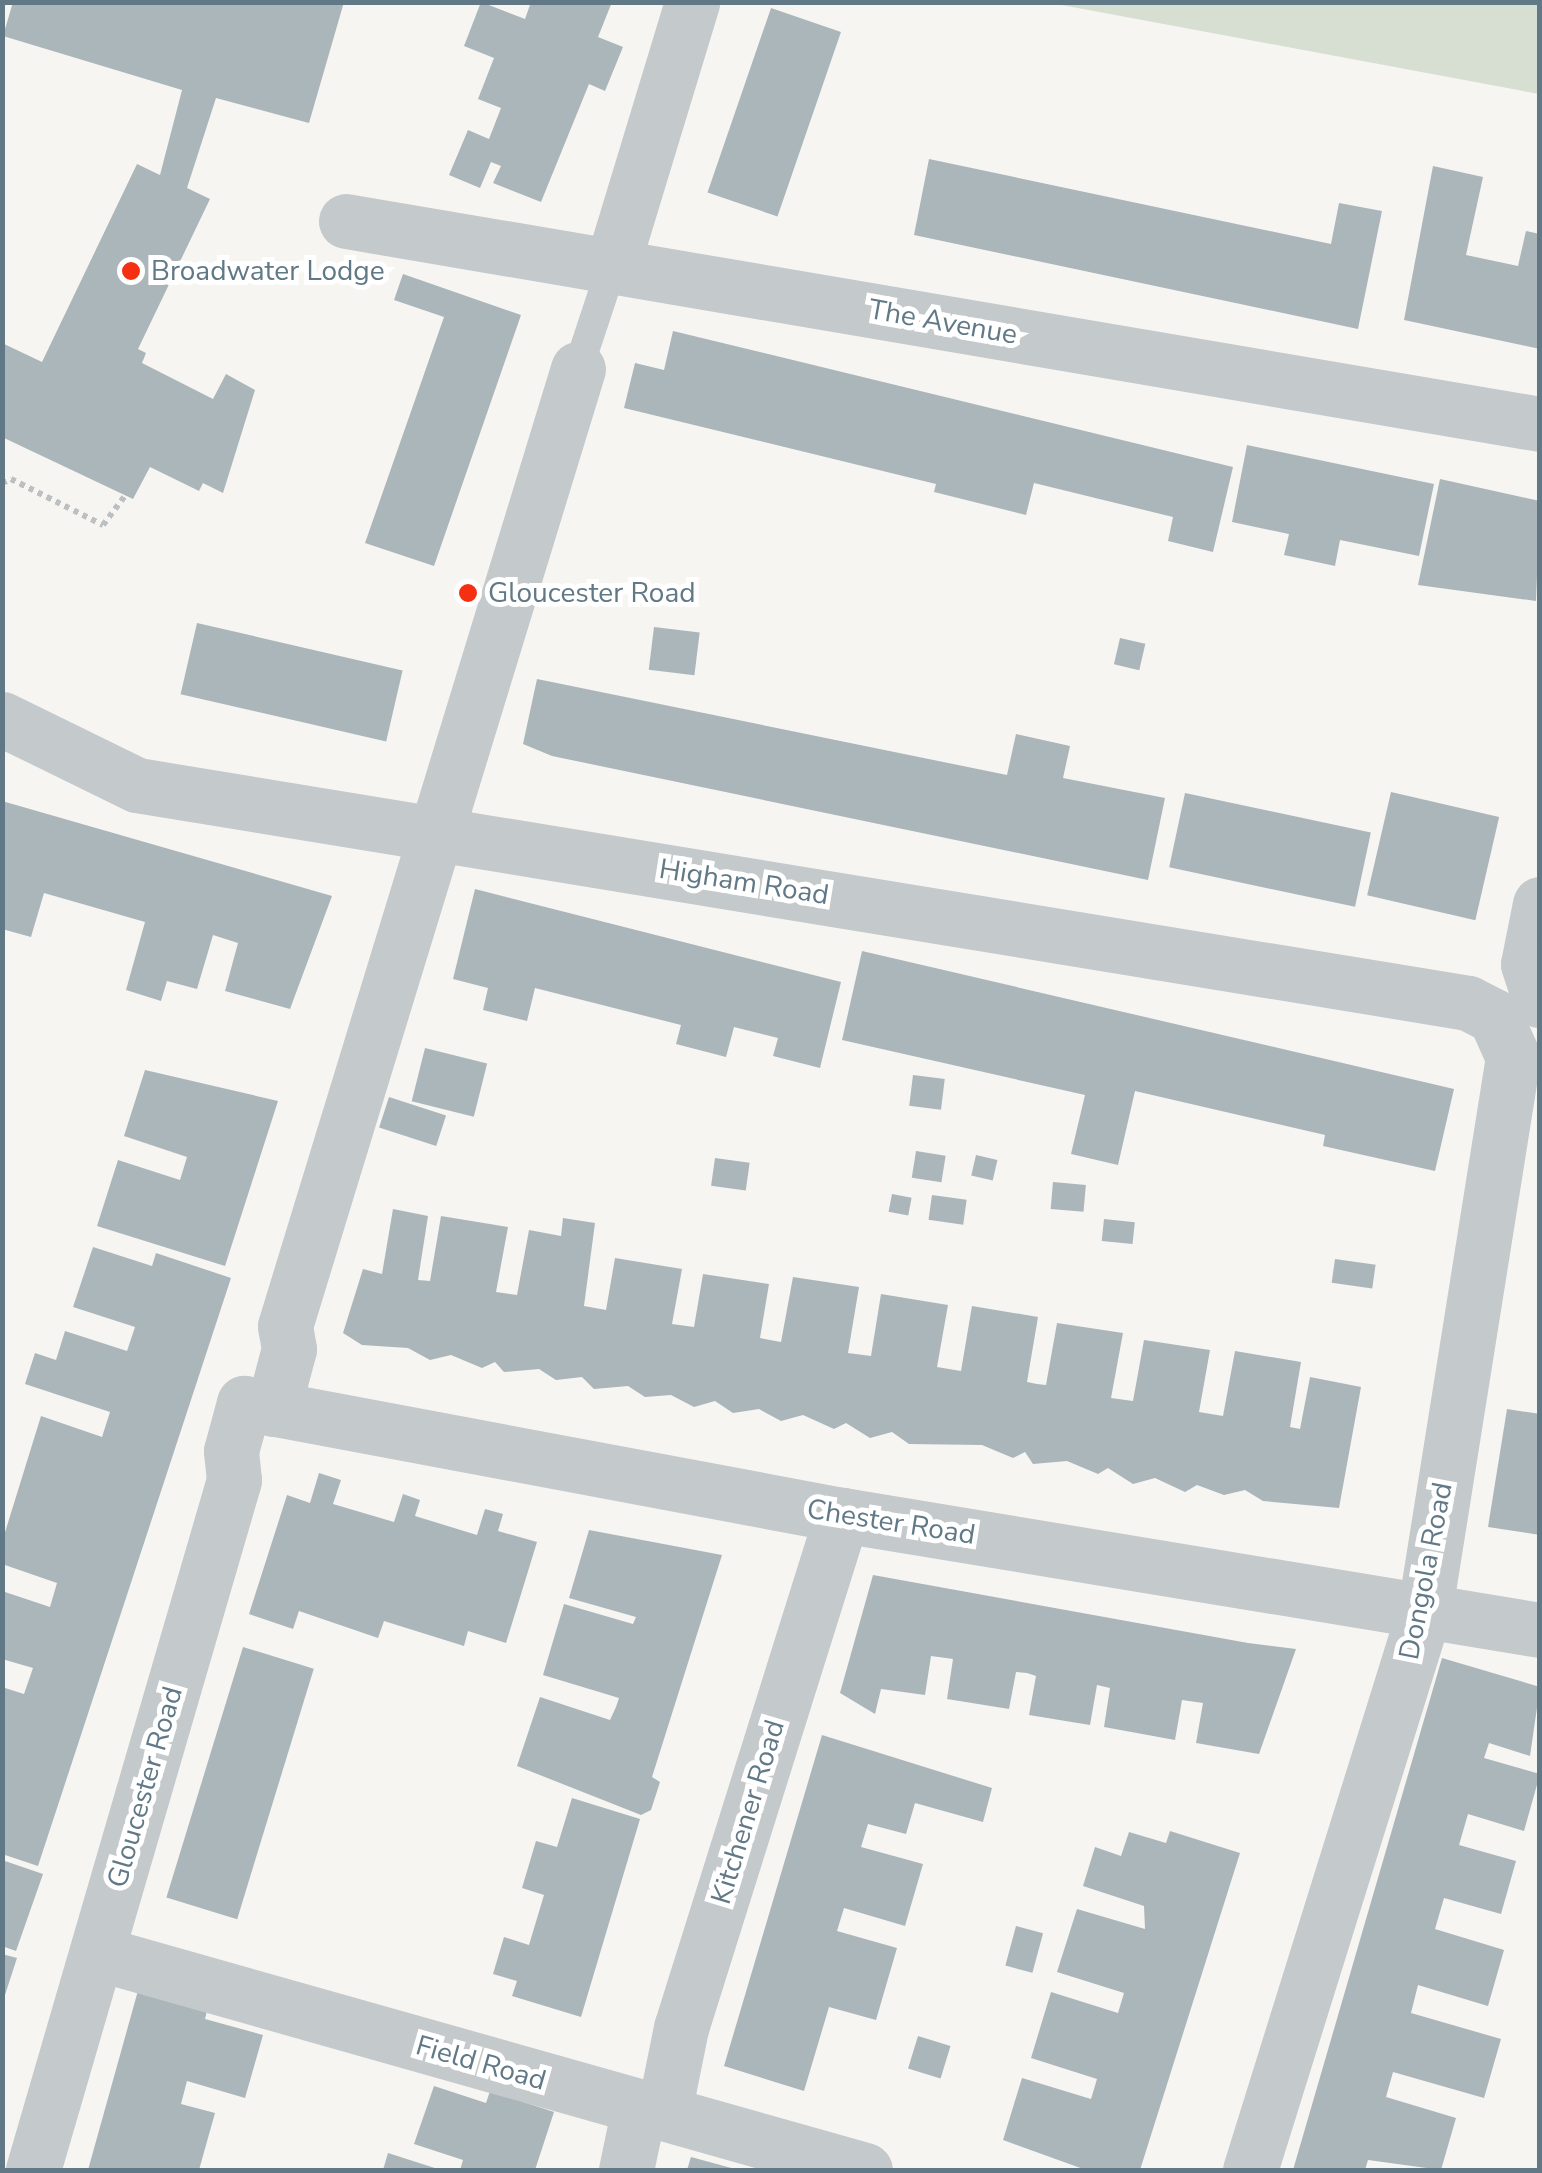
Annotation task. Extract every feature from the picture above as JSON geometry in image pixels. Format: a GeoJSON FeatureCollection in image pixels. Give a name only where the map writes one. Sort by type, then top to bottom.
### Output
{"type":"FeatureCollection","features":[{"type":"Feature","properties":{"kind":"street","name":"Gloucester Road"},"geometry":{"type":"LineString","coordinates":[[612,266],[692,2]]}},
{"type":"Feature","properties":{"kind":"street","name":"The Avenue"},"geometry":{"type":"LineString","coordinates":[[346,221],[1540,424]]}},
{"type":"Feature","properties":{"kind":"street","name":"Gloucester Road"},"geometry":{"type":"LineString","coordinates":[[33,2170],[234,1480],[232,1451],[289,1349],[285,1326],[578,369]]}},
{"type":"Feature","properties":{"kind":"street","name":"Higham Road"},"geometry":{"type":"LineString","coordinates":[[2,719],[136,785],[436,830],[1468,1003],[1523,1005]]}},
{"type":"Feature","properties":{"kind":"street","name":"Dongola Road"},"geometry":{"type":"LineString","coordinates":[[1250,2170],[1424,1609],[1540,904]]}},
{"type":"Feature","properties":{"kind":"street","name":"Chester Road"},"geometry":{"type":"LineString","coordinates":[[259,1406],[842,1515],[1540,1630]]}},
{"type":"Feature","properties":{"kind":"street","name":"Kitchener Road"},"geometry":{"type":"LineString","coordinates":[[626,2170],[680,2028],[842,1515]]}},
{"type":"Feature","properties":{"kind":"street","name":"Field Road"},"geometry":{"type":"LineString","coordinates":[[97,1952],[866,2170]]}},
{"type":"Feature","properties":{"kind":"lane","name":"Gloucester Road"},"geometry":{"type":"LineString","coordinates":[[578,369],[612,266]]}},
{"type":"Feature","properties":{"kind":"path"},"geometry":{"type":"LineString","coordinates":[[2,482],[11,479],[103,525],[125,496]]}},
{"type":"Feature","properties":{"kind":"shaded area"},"geometry":{"type":"Polygon","coordinates":[[[1051,3],[1539,3],[1539,94],[1051,3]]]}},
{"type":"Feature","properties":{"kind":"building","name":"Broadwater Lodge"},"geometry":{"type":"Polygon","coordinates":[[[13,2],[344,2],[309,123],[216,98],[187,188],[210,199],[138,349],[146,353],[142,363],[213,399],[226,374],[255,390],[223,493],[203,483],[199,491],[150,467],[133,499],[2,437],[2,343],[42,362],[137,164],[160,175],[182,90],[3,36],[13,2]]]}},
{"type":"Feature","properties":{"kind":"building"},"geometry":{"type":"Polygon","coordinates":[[[481,2],[525,19],[531,2],[612,2],[598,37],[623,47],[605,91],[589,84],[541,202],[493,183],[501,166],[491,162],[480,188],[449,175],[468,130],[489,139],[501,108],[478,99],[494,58],[464,46],[481,2]]]}},
{"type":"Feature","properties":{"kind":"building"},"geometry":{"type":"Polygon","coordinates":[[[771,8],[841,32],[777,216],[708,192],[771,8]]]}},
{"type":"Feature","properties":{"kind":"building"},"geometry":{"type":"Polygon","coordinates":[[[929,159],[1331,244],[1339,203],[1382,211],[1358,329],[914,235],[929,159]]]}},
{"type":"Feature","properties":{"kind":"building"},"geometry":{"type":"Polygon","coordinates":[[[1433,166],[1483,177],[1466,255],[1518,266],[1526,231],[1540,234],[1540,349],[1404,320],[1433,166]]]}},
{"type":"Feature","properties":{"kind":"building"},"geometry":{"type":"Polygon","coordinates":[[[403,274],[521,315],[434,566],[365,543],[444,317],[394,300],[403,274]]]}},
{"type":"Feature","properties":{"kind":"building"},"geometry":{"type":"Polygon","coordinates":[[[673,331],[1233,467],[1213,552],[1168,541],[1173,517],[1034,483],[1026,515],[934,492],[936,484],[624,408],[635,363],[664,370],[673,331]]]}},
{"type":"Feature","properties":{"kind":"building"},"geometry":{"type":"Polygon","coordinates":[[[1247,445],[1434,484],[1419,556],[1340,540],[1335,566],[1284,555],[1289,534],[1232,522],[1247,445]]]}},
{"type":"Feature","properties":{"kind":"building"},"geometry":{"type":"Polygon","coordinates":[[[1440,479],[1540,501],[1536,601],[1418,585],[1440,479]]]}},
{"type":"Feature","properties":{"kind":"building"},"geometry":{"type":"Polygon","coordinates":[[[197,623],[403,670],[386,742],[181,694],[197,623]]]}},
{"type":"Feature","properties":{"kind":"building"},"geometry":{"type":"Polygon","coordinates":[[[654,627],[700,633],[694,675],[649,670],[654,627]]]}},
{"type":"Feature","properties":{"kind":"building"},"geometry":{"type":"Polygon","coordinates":[[[1120,638],[1145,644],[1139,670],[1114,664],[1120,638]]]}},
{"type":"Feature","properties":{"kind":"building"},"geometry":{"type":"Polygon","coordinates":[[[537,679],[1007,775],[1016,734],[1070,746],[1063,778],[1165,798],[1148,880],[552,756],[523,744],[537,679]]]}},
{"type":"Feature","properties":{"kind":"building"},"geometry":{"type":"Polygon","coordinates":[[[1391,792],[1499,817],[1475,920],[1367,895],[1391,792]]]}},
{"type":"Feature","properties":{"kind":"building"},"geometry":{"type":"Polygon","coordinates":[[[1185,793],[1371,833],[1355,907],[1169,867],[1185,793]]]}},
{"type":"Feature","properties":{"kind":"building"},"geometry":{"type":"Polygon","coordinates":[[[2,801],[332,896],[290,1009],[225,991],[238,943],[213,935],[197,989],[167,981],[161,1001],[126,990],[145,922],[44,893],[31,937],[2,929],[2,801]]]}},
{"type":"Feature","properties":{"kind":"building"},"geometry":{"type":"Polygon","coordinates":[[[475,889],[841,982],[820,1068],[773,1056],[778,1038],[734,1027],[726,1057],[676,1044],[681,1025],[535,988],[527,1021],[483,1010],[488,988],[453,979],[475,889]]]}},
{"type":"Feature","properties":{"kind":"building"},"geometry":{"type":"Polygon","coordinates":[[[862,951],[1454,1089],[1435,1171],[1323,1146],[1325,1135],[1135,1091],[1118,1165],[1071,1154],[1085,1095],[842,1040],[862,951]]]}},
{"type":"Feature","properties":{"kind":"building"},"geometry":{"type":"Polygon","coordinates":[[[425,1048],[487,1063],[474,1117],[412,1101],[425,1048]]]}},
{"type":"Feature","properties":{"kind":"building"},"geometry":{"type":"Polygon","coordinates":[[[145,1070],[278,1101],[225,1266],[97,1226],[118,1160],[180,1180],[187,1157],[124,1136],[145,1070]]]}},
{"type":"Feature","properties":{"kind":"building"},"geometry":{"type":"Polygon","coordinates":[[[913,1075],[945,1079],[941,1110],[909,1106],[913,1075]]]}},
{"type":"Feature","properties":{"kind":"building"},"geometry":{"type":"Polygon","coordinates":[[[389,1097],[446,1116],[436,1146],[379,1127],[389,1097]]]}},
{"type":"Feature","properties":{"kind":"building"},"geometry":{"type":"Polygon","coordinates":[[[916,1151],[946,1156],[941,1182],[912,1178],[916,1151]]]}},
{"type":"Feature","properties":{"kind":"building"},"geometry":{"type":"Polygon","coordinates":[[[976,1155],[997,1160],[993,1180],[971,1175],[976,1155]]]}},
{"type":"Feature","properties":{"kind":"building"},"geometry":{"type":"Polygon","coordinates":[[[715,1158],[750,1163],[746,1191],[711,1186],[715,1158]]]}},
{"type":"Feature","properties":{"kind":"building"},"geometry":{"type":"Polygon","coordinates":[[[1053,1182],[1086,1185],[1084,1212],[1051,1209],[1053,1182]]]}},
{"type":"Feature","properties":{"kind":"building"},"geometry":{"type":"Polygon","coordinates":[[[892,1194],[912,1198],[908,1215],[889,1212],[892,1194]]]}},
{"type":"Feature","properties":{"kind":"building"},"geometry":{"type":"Polygon","coordinates":[[[932,1195],[967,1200],[963,1225],[929,1220],[932,1195]]]}},
{"type":"Feature","properties":{"kind":"building"},"geometry":{"type":"Polygon","coordinates":[[[393,1209],[428,1216],[418,1280],[430,1281],[441,1216],[508,1227],[496,1292],[517,1295],[529,1230],[561,1236],[563,1218],[595,1223],[584,1306],[606,1310],[615,1258],[682,1269],[672,1324],[694,1327],[703,1274],[769,1284],[760,1338],[781,1342],[793,1277],[859,1287],[848,1353],[871,1356],[881,1294],[948,1305],[937,1367],[961,1371],[972,1306],[1038,1317],[1027,1382],[1046,1385],[1057,1323],[1123,1333],[1111,1398],[1133,1401],[1144,1340],[1210,1350],[1199,1412],[1223,1416],[1235,1351],[1301,1362],[1290,1427],[1300,1429],[1310,1377],[1361,1387],[1339,1508],[1263,1501],[1245,1490],[1224,1495],[1197,1485],[1185,1492],[1155,1478],[1133,1484],[1108,1468],[1098,1474],[1067,1461],[1033,1464],[1025,1452],[1013,1458],[982,1445],[909,1444],[892,1432],[870,1438],[846,1423],[834,1429],[803,1415],[781,1421],[759,1409],[733,1413],[715,1401],[694,1407],[671,1395],[645,1397],[628,1386],[594,1389],[582,1377],[556,1380],[539,1369],[504,1372],[495,1362],[482,1368],[451,1355],[430,1360],[408,1348],[362,1345],[343,1333],[363,1269],[382,1274],[393,1209]]]}},
{"type":"Feature","properties":{"kind":"building"},"geometry":{"type":"Polygon","coordinates":[[[1104,1219],[1135,1222],[1133,1244],[1102,1241],[1104,1219]]]}},
{"type":"Feature","properties":{"kind":"building"},"geometry":{"type":"Polygon","coordinates":[[[93,1247],[152,1266],[156,1253],[231,1278],[38,1866],[2,1854],[2,1687],[24,1694],[33,1668],[2,1659],[2,1591],[50,1607],[57,1583],[2,1564],[2,1542],[41,1416],[102,1437],[110,1412],[25,1384],[35,1353],[56,1360],[65,1331],[127,1351],[135,1327],[73,1307],[93,1247]]]}},
{"type":"Feature","properties":{"kind":"building"},"geometry":{"type":"Polygon","coordinates":[[[1335,1259],[1376,1265],[1372,1288],[1332,1283],[1335,1259]]]}},
{"type":"Feature","properties":{"kind":"building"},"geometry":{"type":"Polygon","coordinates":[[[1507,1409],[1540,1414],[1540,1535],[1488,1527],[1507,1409]]]}},
{"type":"Feature","properties":{"kind":"building"},"geometry":{"type":"Polygon","coordinates":[[[319,1473],[341,1480],[333,1504],[394,1522],[403,1494],[420,1500],[415,1516],[477,1535],[485,1509],[503,1514],[498,1531],[537,1542],[506,1643],[468,1631],[464,1646],[384,1621],[378,1638],[299,1611],[293,1629],[249,1614],[287,1495],[310,1503],[319,1473]]]}},
{"type":"Feature","properties":{"kind":"building"},"geometry":{"type":"Polygon","coordinates":[[[589,1530],[722,1555],[652,1777],[660,1782],[651,1810],[641,1815],[517,1766],[540,1697],[610,1720],[619,1698],[543,1675],[564,1604],[633,1624],[636,1617],[569,1598],[589,1530]]]}},
{"type":"Feature","properties":{"kind":"building"},"geometry":{"type":"Polygon","coordinates":[[[873,1575],[1296,1649],[1259,1754],[1196,1743],[1203,1703],[1182,1700],[1175,1740],[1104,1727],[1110,1688],[1097,1685],[1090,1725],[1029,1715],[1036,1676],[1027,1673],[1016,1672],[1009,1709],[947,1699],[953,1659],[931,1656],[925,1695],[881,1689],[875,1714],[840,1693],[873,1575]]]}},
{"type":"Feature","properties":{"kind":"building"},"geometry":{"type":"Polygon","coordinates":[[[243,1647],[314,1669],[237,1919],[166,1898],[243,1647]]]}},
{"type":"Feature","properties":{"kind":"building"},"geometry":{"type":"Polygon","coordinates":[[[1442,1658],[1540,1687],[1530,1756],[1489,1743],[1484,1758],[1540,1774],[1524,1831],[1468,1814],[1459,1845],[1516,1861],[1501,1914],[1444,1898],[1435,1929],[1504,1950],[1488,2006],[1418,1985],[1411,2013],[1501,2039],[1484,2098],[1393,2072],[1386,2097],[1456,2118],[1441,2170],[1368,2160],[1365,2170],[1293,2170],[1442,1658]]]}},
{"type":"Feature","properties":{"kind":"building"},"geometry":{"type":"Polygon","coordinates":[[[822,1735],[992,1788],[983,1822],[915,1803],[906,1834],[868,1824],[861,1847],[923,1864],[905,1926],[844,1908],[837,1931],[897,1948],[876,2020],[829,2007],[804,2091],[724,2066],[822,1735]]]}},
{"type":"Feature","properties":{"kind":"building"},"geometry":{"type":"Polygon","coordinates":[[[572,1798],[640,1819],[581,2017],[512,1996],[517,1981],[493,1974],[504,1937],[529,1945],[544,1895],[522,1888],[536,1841],[557,1847],[572,1798]]]}},
{"type":"Feature","properties":{"kind":"building"},"geometry":{"type":"Polygon","coordinates":[[[1170,1831],[1240,1853],[1140,2170],[1086,2170],[1003,2140],[1022,2078],[1091,2099],[1097,2079],[1031,2058],[1051,1992],[1118,2013],[1124,1993],[1057,1972],[1077,1909],[1145,1929],[1144,1906],[1083,1886],[1095,1847],[1121,1856],[1129,1832],[1166,1843],[1170,1831]]]}},
{"type":"Feature","properties":{"kind":"building"},"geometry":{"type":"Polygon","coordinates":[[[2,1860],[43,1874],[16,1951],[2,1946],[2,1860]]]}},
{"type":"Feature","properties":{"kind":"building"},"geometry":{"type":"Polygon","coordinates":[[[1016,1926],[1043,1933],[1032,1973],[1005,1966],[1016,1926]]]}},
{"type":"Feature","properties":{"kind":"building"},"geometry":{"type":"Polygon","coordinates":[[[2,1954],[17,1958],[3,2001],[2,2001],[2,1954]]]}},
{"type":"Feature","properties":{"kind":"building"},"geometry":{"type":"Polygon","coordinates":[[[139,1987],[208,2007],[205,2019],[263,2035],[245,2098],[187,2081],[181,2104],[215,2113],[199,2170],[88,2170],[139,1987]]]}},
{"type":"Feature","properties":{"kind":"building"},"geometry":{"type":"Polygon","coordinates":[[[918,2036],[951,2046],[941,2078],[908,2069],[918,2036]]]}},
{"type":"Feature","properties":{"kind":"building"},"geometry":{"type":"Polygon","coordinates":[[[434,2086],[486,2103],[490,2091],[554,2112],[535,2170],[460,2170],[463,2160],[414,2144],[434,2086]]]}},
{"type":"Feature","properties":{"kind":"building"},"geometry":{"type":"Polygon","coordinates":[[[388,2153],[441,2170],[383,2170],[388,2153]]]}},
{"type":"Feature","properties":{"kind":"building"},"geometry":{"type":"Polygon","coordinates":[[[691,2157],[735,2169],[735,2170],[687,2170],[691,2157]]]}},
{"type":"Feature","properties":{"kind":"place","name":"Broadwater Lodge"},"geometry":{"type":"Point","coordinates":[131,271]}},
{"type":"Feature","properties":{"kind":"place","name":"Gloucester Road"},"geometry":{"type":"Point","coordinates":[468,593]}}]}
